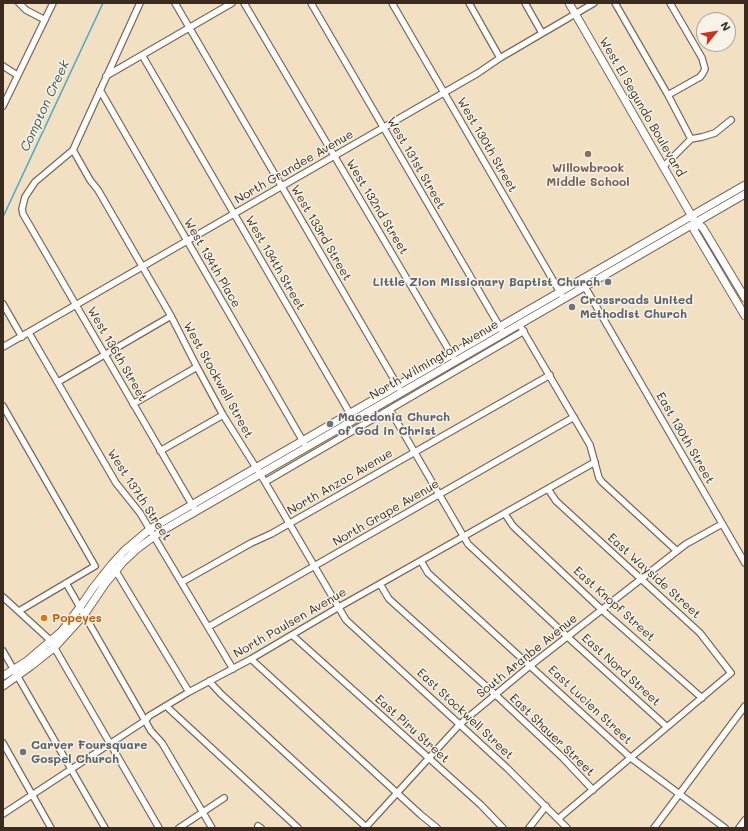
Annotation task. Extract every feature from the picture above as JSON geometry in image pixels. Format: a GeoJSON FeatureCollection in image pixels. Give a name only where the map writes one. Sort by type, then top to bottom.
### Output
{"type":"FeatureCollection","features":[{"type":"Feature","properties":{"kind":"main road","name":"West El Segundo Boulevard"},"geometry":{"type":"LineString","coordinates":[[569,3],[664,166],[693,219]]}},
{"type":"Feature","properties":{"kind":"main road"},"geometry":{"type":"LineString","coordinates":[[693,219],[745,185]]}},
{"type":"Feature","properties":{"kind":"main road","name":"North Wilmington Avenue"},"geometry":{"type":"LineString","coordinates":[[3,676],[53,644],[60,632],[93,588],[114,567],[137,549],[152,533],[193,507],[693,219],[745,194]]}},
{"type":"Feature","properties":{"kind":"main road"},"geometry":{"type":"LineString","coordinates":[[693,219],[703,228],[745,298]]}},
{"type":"Feature","properties":{"kind":"main road"},"geometry":{"type":"LineString","coordinates":[[693,219],[694,230],[745,316]]}},
{"type":"Feature","properties":{"kind":"main road","name":"North Wilmington Avenue"},"geometry":{"type":"LineString","coordinates":[[3,686],[18,676],[84,615],[105,584],[114,567]]}},
{"type":"Feature","properties":{"kind":"street"},"geometry":{"type":"LineString","coordinates":[[19,3],[26,10],[45,20]]}},
{"type":"Feature","properties":{"kind":"street"},"geometry":{"type":"LineString","coordinates":[[3,106],[17,74],[53,3]]}},
{"type":"Feature","properties":{"kind":"street"},"geometry":{"type":"LineString","coordinates":[[73,150],[140,3]]}},
{"type":"Feature","properties":{"kind":"street","name":"West 133rd Street"},"geometry":{"type":"LineString","coordinates":[[175,3],[399,388]]}},
{"type":"Feature","properties":{"kind":"street"},"geometry":{"type":"LineString","coordinates":[[105,77],[232,3]]}},
{"type":"Feature","properties":{"kind":"street","name":"West 132nd Street"},"geometry":{"type":"LineString","coordinates":[[244,3],[453,357]]}},
{"type":"Feature","properties":{"kind":"street","name":"West 131st Street"},"geometry":{"type":"LineString","coordinates":[[311,3],[501,330]]}},
{"type":"Feature","properties":{"kind":"street","name":"West 130th Street"},"geometry":{"type":"LineString","coordinates":[[392,3],[562,295]]}},
{"type":"Feature","properties":{"kind":"street"},"geometry":{"type":"LineString","coordinates":[[469,3],[500,58]]}},
{"type":"Feature","properties":{"kind":"street"},"geometry":{"type":"LineString","coordinates":[[525,3],[542,33]]}},
{"type":"Feature","properties":{"kind":"street","name":"North Grandee Avenue"},"geometry":{"type":"LineString","coordinates":[[3,347],[478,73],[500,58],[594,3]]}},
{"type":"Feature","properties":{"kind":"street"},"geometry":{"type":"LineString","coordinates":[[615,3],[668,95],[691,139]]}},
{"type":"Feature","properties":{"kind":"street"},"geometry":{"type":"LineString","coordinates":[[668,95],[704,73],[705,69],[702,58],[670,3]]}},
{"type":"Feature","properties":{"kind":"street","name":"West 134th Street"},"geometry":{"type":"LineString","coordinates":[[142,55],[352,416]]}},
{"type":"Feature","properties":{"kind":"street"},"geometry":{"type":"LineString","coordinates":[[3,66],[17,74]]}},
{"type":"Feature","properties":{"kind":"street","name":"West 134th Place"},"geometry":{"type":"LineString","coordinates":[[100,90],[304,444]]}},
{"type":"Feature","properties":{"kind":"street"},"geometry":{"type":"LineString","coordinates":[[664,166],[691,139],[715,133],[731,120]]}},
{"type":"Feature","properties":{"kind":"street","name":"West 136th Street"},"geometry":{"type":"LineString","coordinates":[[73,150],[35,182],[25,197],[22,209],[23,214],[193,507]]}},
{"type":"Feature","properties":{"kind":"street","name":"West Stockwell Street"},"geometry":{"type":"LineString","coordinates":[[73,150],[171,316],[196,367],[223,415],[265,482],[346,620]]}},
{"type":"Feature","properties":{"kind":"street","name":"East 130th Street"},"geometry":{"type":"LineString","coordinates":[[583,283],[745,564]]}},
{"type":"Feature","properties":{"kind":"street"},"geometry":{"type":"LineString","coordinates":[[3,304],[22,337]]}},
{"type":"Feature","properties":{"kind":"street"},"geometry":{"type":"LineString","coordinates":[[58,382],[171,316]]}},
{"type":"Feature","properties":{"kind":"street"},"geometry":{"type":"LineString","coordinates":[[517,320],[590,445],[599,478],[677,551]]}},
{"type":"Feature","properties":{"kind":"street"},"geometry":{"type":"LineString","coordinates":[[265,482],[524,331]]}},
{"type":"Feature","properties":{"kind":"street","name":"West 137th Street"},"geometry":{"type":"LineString","coordinates":[[29,333],[116,483],[140,513],[233,669]]}},
{"type":"Feature","properties":{"kind":"street"},"geometry":{"type":"LineString","coordinates":[[133,404],[196,367]]}},
{"type":"Feature","properties":{"kind":"street","name":"North Anzac Avenue"},"geometry":{"type":"LineString","coordinates":[[182,582],[251,543],[289,524],[550,375]]}},
{"type":"Feature","properties":{"kind":"street"},"geometry":{"type":"LineString","coordinates":[[3,406],[95,566],[19,611]]}},
{"type":"Feature","properties":{"kind":"street","name":"East Nord Street"},"geometry":{"type":"LineString","coordinates":[[390,410],[472,549],[667,726]]}},
{"type":"Feature","properties":{"kind":"street"},"geometry":{"type":"LineString","coordinates":[[160,451],[223,415]]}},
{"type":"Feature","properties":{"kind":"street","name":"North Grape Avenue"},"geometry":{"type":"LineString","coordinates":[[208,627],[574,417]]}},
{"type":"Feature","properties":{"kind":"street","name":"North Paulsen Avenue"},"geometry":{"type":"LineString","coordinates":[[3,814],[146,720],[149,716],[189,692],[251,659],[339,607],[595,462]]}},
{"type":"Feature","properties":{"kind":"street","name":"East Wayside Street"},"geometry":{"type":"LineString","coordinates":[[548,489],[556,501],[700,633],[731,673],[702,698]]}},
{"type":"Feature","properties":{"kind":"street","name":"East Knopf Street"},"geometry":{"type":"LineString","coordinates":[[505,514],[513,526],[602,610],[702,698]]}},
{"type":"Feature","properties":{"kind":"street","name":"South Aranbe Avenue"},"geometry":{"type":"LineString","coordinates":[[366,828],[460,724],[531,665],[642,580],[677,551],[722,524]]}},
{"type":"Feature","properties":{"kind":"street","name":"East Lucien Street"},"geometry":{"type":"LineString","coordinates":[[421,561],[428,573],[531,665],[631,758],[725,828]]}},
{"type":"Feature","properties":{"kind":"street"},"geometry":{"type":"LineString","coordinates":[[114,567],[189,692]]}},
{"type":"Feature","properties":{"kind":"street"},"geometry":{"type":"LineString","coordinates":[[66,583],[151,731],[162,743],[212,828]]}},
{"type":"Feature","properties":{"kind":"street","name":"East Shauer Street"},"geometry":{"type":"LineString","coordinates":[[380,584],[389,599],[496,694],[563,758],[593,790]]}},
{"type":"Feature","properties":{"kind":"street"},"geometry":{"type":"LineString","coordinates":[[3,597],[53,644],[159,828]]}},
{"type":"Feature","properties":{"kind":"street","name":"East Stockwell Street"},"geometry":{"type":"LineString","coordinates":[[346,620],[507,768],[567,828]]}},
{"type":"Feature","properties":{"kind":"street","name":"East Piru Street"},"geometry":{"type":"LineString","coordinates":[[292,635],[481,805],[503,828]]}},
{"type":"Feature","properties":{"kind":"street"},"geometry":{"type":"LineString","coordinates":[[3,651],[104,828]]}},
{"type":"Feature","properties":{"kind":"street"},"geometry":{"type":"LineString","coordinates":[[251,659],[437,828]]}},
{"type":"Feature","properties":{"kind":"street"},"geometry":{"type":"LineString","coordinates":[[209,681],[221,694],[366,828]]}},
{"type":"Feature","properties":{"kind":"street"},"geometry":{"type":"LineString","coordinates":[[558,819],[702,698]]}},
{"type":"Feature","properties":{"kind":"street"},"geometry":{"type":"LineString","coordinates":[[166,706],[298,828]]}},
{"type":"Feature","properties":{"kind":"street"},"geometry":{"type":"LineString","coordinates":[[654,828],[745,706]]}},
{"type":"Feature","properties":{"kind":"street"},"geometry":{"type":"LineString","coordinates":[[3,743],[51,828]]}},
{"type":"Feature","properties":{"kind":"street"},"geometry":{"type":"LineString","coordinates":[[179,828],[224,798]]}},
{"type":"Feature","properties":{"kind":"street"},"geometry":{"type":"LineString","coordinates":[[529,828],[546,806]]}},
{"type":"Feature","properties":{"kind":"street"},"geometry":{"type":"LineString","coordinates":[[739,828],[745,820]]}},
{"type":"Feature","properties":{"kind":"waterway","name":"Compton Creek"},"geometry":{"type":"LineString","coordinates":[[3,217],[103,3]]}},
{"type":"Feature","properties":{"kind":"place","name":"Willowbrook Middle School"},"geometry":{"type":"Point","coordinates":[588,154]}},
{"type":"Feature","properties":{"kind":"place","name":"Little Zion Missionary Baptist Church"},"geometry":{"type":"Point","coordinates":[608,282]}},
{"type":"Feature","properties":{"kind":"place","name":"Crossroads United Methodist Church"},"geometry":{"type":"Point","coordinates":[572,307]}},
{"type":"Feature","properties":{"kind":"place","name":"Macedonia Church of God in Christ"},"geometry":{"type":"Point","coordinates":[330,424]}},
{"type":"Feature","properties":{"kind":"place","name":"Popeyes"},"geometry":{"type":"Point","coordinates":[44,618]}},
{"type":"Feature","properties":{"kind":"place","name":"Carver Foursquare Gospel Church"},"geometry":{"type":"Point","coordinates":[23,752]}}]}
